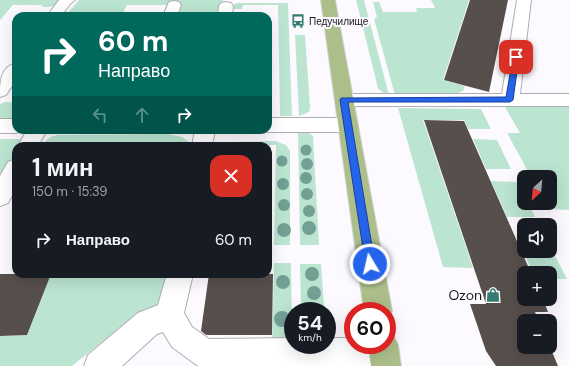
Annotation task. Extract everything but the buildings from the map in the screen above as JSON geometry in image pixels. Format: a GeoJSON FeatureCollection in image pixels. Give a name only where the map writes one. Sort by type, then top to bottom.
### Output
{"type":"FeatureCollection","features":[{"type":"Feature","properties":{"kind":"main road"},"geometry":{"type":"LineString","coordinates":[[328,0],[377,302]]}},
{"type":"Feature","properties":{"kind":"lane"},"geometry":{"type":"LineString","coordinates":[[57,12],[64,1],[68,0]]}},
{"type":"Feature","properties":{"kind":"lane"},"geometry":{"type":"LineString","coordinates":[[510,100],[524,0]]}},
{"type":"Feature","properties":{"kind":"lane"},"geometry":{"type":"LineString","coordinates":[[0,91],[12,74]]}},
{"type":"Feature","properties":{"kind":"lane"},"geometry":{"type":"LineString","coordinates":[[344,100],[569,100]]}},
{"type":"Feature","properties":{"kind":"lane"},"geometry":{"type":"LineString","coordinates":[[272,125],[348,125]]}},
{"type":"Feature","properties":{"kind":"lane"},"geometry":{"type":"LineString","coordinates":[[0,126],[12,126]]}},
{"type":"Feature","properties":{"kind":"lane"},"geometry":{"type":"LineString","coordinates":[[0,196],[12,175]]}},
{"type":"Feature","properties":{"kind":"lane"},"geometry":{"type":"LineString","coordinates":[[179,278],[169,316],[182,337],[205,354],[384,355]]}},
{"type":"Feature","properties":{"kind":"lane"},"geometry":{"type":"LineString","coordinates":[[99,366],[148,323],[169,316]]}},
{"type":"Feature","properties":{"kind":"green space"},"geometry":{"type":"Polygon","coordinates":[[[0,0],[62,0],[50,7],[42,7],[43,5],[13,5],[0,20],[0,0]]]}},
{"type":"Feature","properties":{"kind":"green space"},"geometry":{"type":"Polygon","coordinates":[[[79,0],[223,0],[221,12],[175,12],[178,5],[127,5],[123,12],[68,12],[79,0]]]}},
{"type":"Feature","properties":{"kind":"green space"},"geometry":{"type":"Polygon","coordinates":[[[356,0],[364,0],[389,95],[382,92],[378,88],[356,0]]]}},
{"type":"Feature","properties":{"kind":"green space"},"geometry":{"type":"Polygon","coordinates":[[[431,0],[469,0],[443,80],[465,86],[463,91],[456,94],[395,95],[374,19],[377,17],[373,2],[379,2],[383,12],[417,12],[416,8],[435,8],[431,0]]]}},
{"type":"Feature","properties":{"kind":"green space"},"geometry":{"type":"Polygon","coordinates":[[[237,3],[288,3],[292,116],[280,116],[278,5],[243,5],[242,9],[231,9],[232,6],[237,3]]]}},
{"type":"Feature","properties":{"kind":"green space"},"geometry":{"type":"Polygon","coordinates":[[[295,35],[305,35],[310,108],[309,112],[299,116],[295,35]]]}},
{"type":"Feature","properties":{"kind":"green space"},"geometry":{"type":"Polygon","coordinates":[[[5,102],[12,103],[12,120],[0,120],[0,104],[5,102]]]}},
{"type":"Feature","properties":{"kind":"green space"},"geometry":{"type":"Polygon","coordinates":[[[569,106],[569,210],[557,209],[557,170],[527,170],[507,133],[520,133],[505,107],[569,106]]]}},
{"type":"Feature","properties":{"kind":"green space"},"geometry":{"type":"Polygon","coordinates":[[[398,108],[481,109],[491,129],[468,129],[464,120],[423,120],[473,268],[443,267],[398,108]]]}},
{"type":"Feature","properties":{"kind":"green space"},"geometry":{"type":"Polygon","coordinates":[[[298,129],[307,131],[313,136],[319,245],[300,245],[298,129]]]}},
{"type":"Feature","properties":{"kind":"green space"},"geometry":{"type":"Polygon","coordinates":[[[168,134],[182,137],[189,142],[44,142],[49,138],[58,135],[168,134]]]}},
{"type":"Feature","properties":{"kind":"green space"},"geometry":{"type":"Polygon","coordinates":[[[0,139],[26,139],[24,142],[12,142],[12,163],[0,184],[0,139]]]}},
{"type":"Feature","properties":{"kind":"green space"},"geometry":{"type":"Polygon","coordinates":[[[473,139],[497,140],[511,169],[486,169],[473,139]]]}},
{"type":"Feature","properties":{"kind":"green space"},"geometry":{"type":"Polygon","coordinates":[[[275,141],[286,145],[290,151],[290,245],[274,245],[276,145],[272,145],[272,142],[228,142],[275,141]]]}},
{"type":"Feature","properties":{"kind":"green space"},"geometry":{"type":"Polygon","coordinates":[[[491,181],[517,182],[517,210],[532,210],[535,217],[507,217],[491,181]]]}},
{"type":"Feature","properties":{"kind":"green space"},"geometry":{"type":"Polygon","coordinates":[[[526,258],[556,258],[567,279],[557,279],[557,266],[530,266],[526,258]]]}},
{"type":"Feature","properties":{"kind":"green space"},"geometry":{"type":"Polygon","coordinates":[[[274,263],[291,263],[292,302],[284,302],[284,346],[272,350],[274,263]]]}},
{"type":"Feature","properties":{"kind":"green space"},"geometry":{"type":"Polygon","coordinates":[[[300,264],[321,264],[324,302],[301,302],[300,264]]]}},
{"type":"Feature","properties":{"kind":"green space"},"geometry":{"type":"Polygon","coordinates":[[[49,278],[172,278],[160,307],[138,313],[72,366],[0,366],[0,336],[27,335],[49,278]]]}},
{"type":"Feature","properties":{"kind":"place","name":"Педучилище"},"geometry":{"type":"Point","coordinates":[298,21]}},
{"type":"Feature","properties":{"kind":"place","name":"Ozon"},"geometry":{"type":"Point","coordinates":[493,295]}},
{"type":"Feature","properties":{"kind":"route"},"geometry":{"type":"LineString","coordinates":[[370,264],[344,100],[510,100],[516,57]]}}]}
